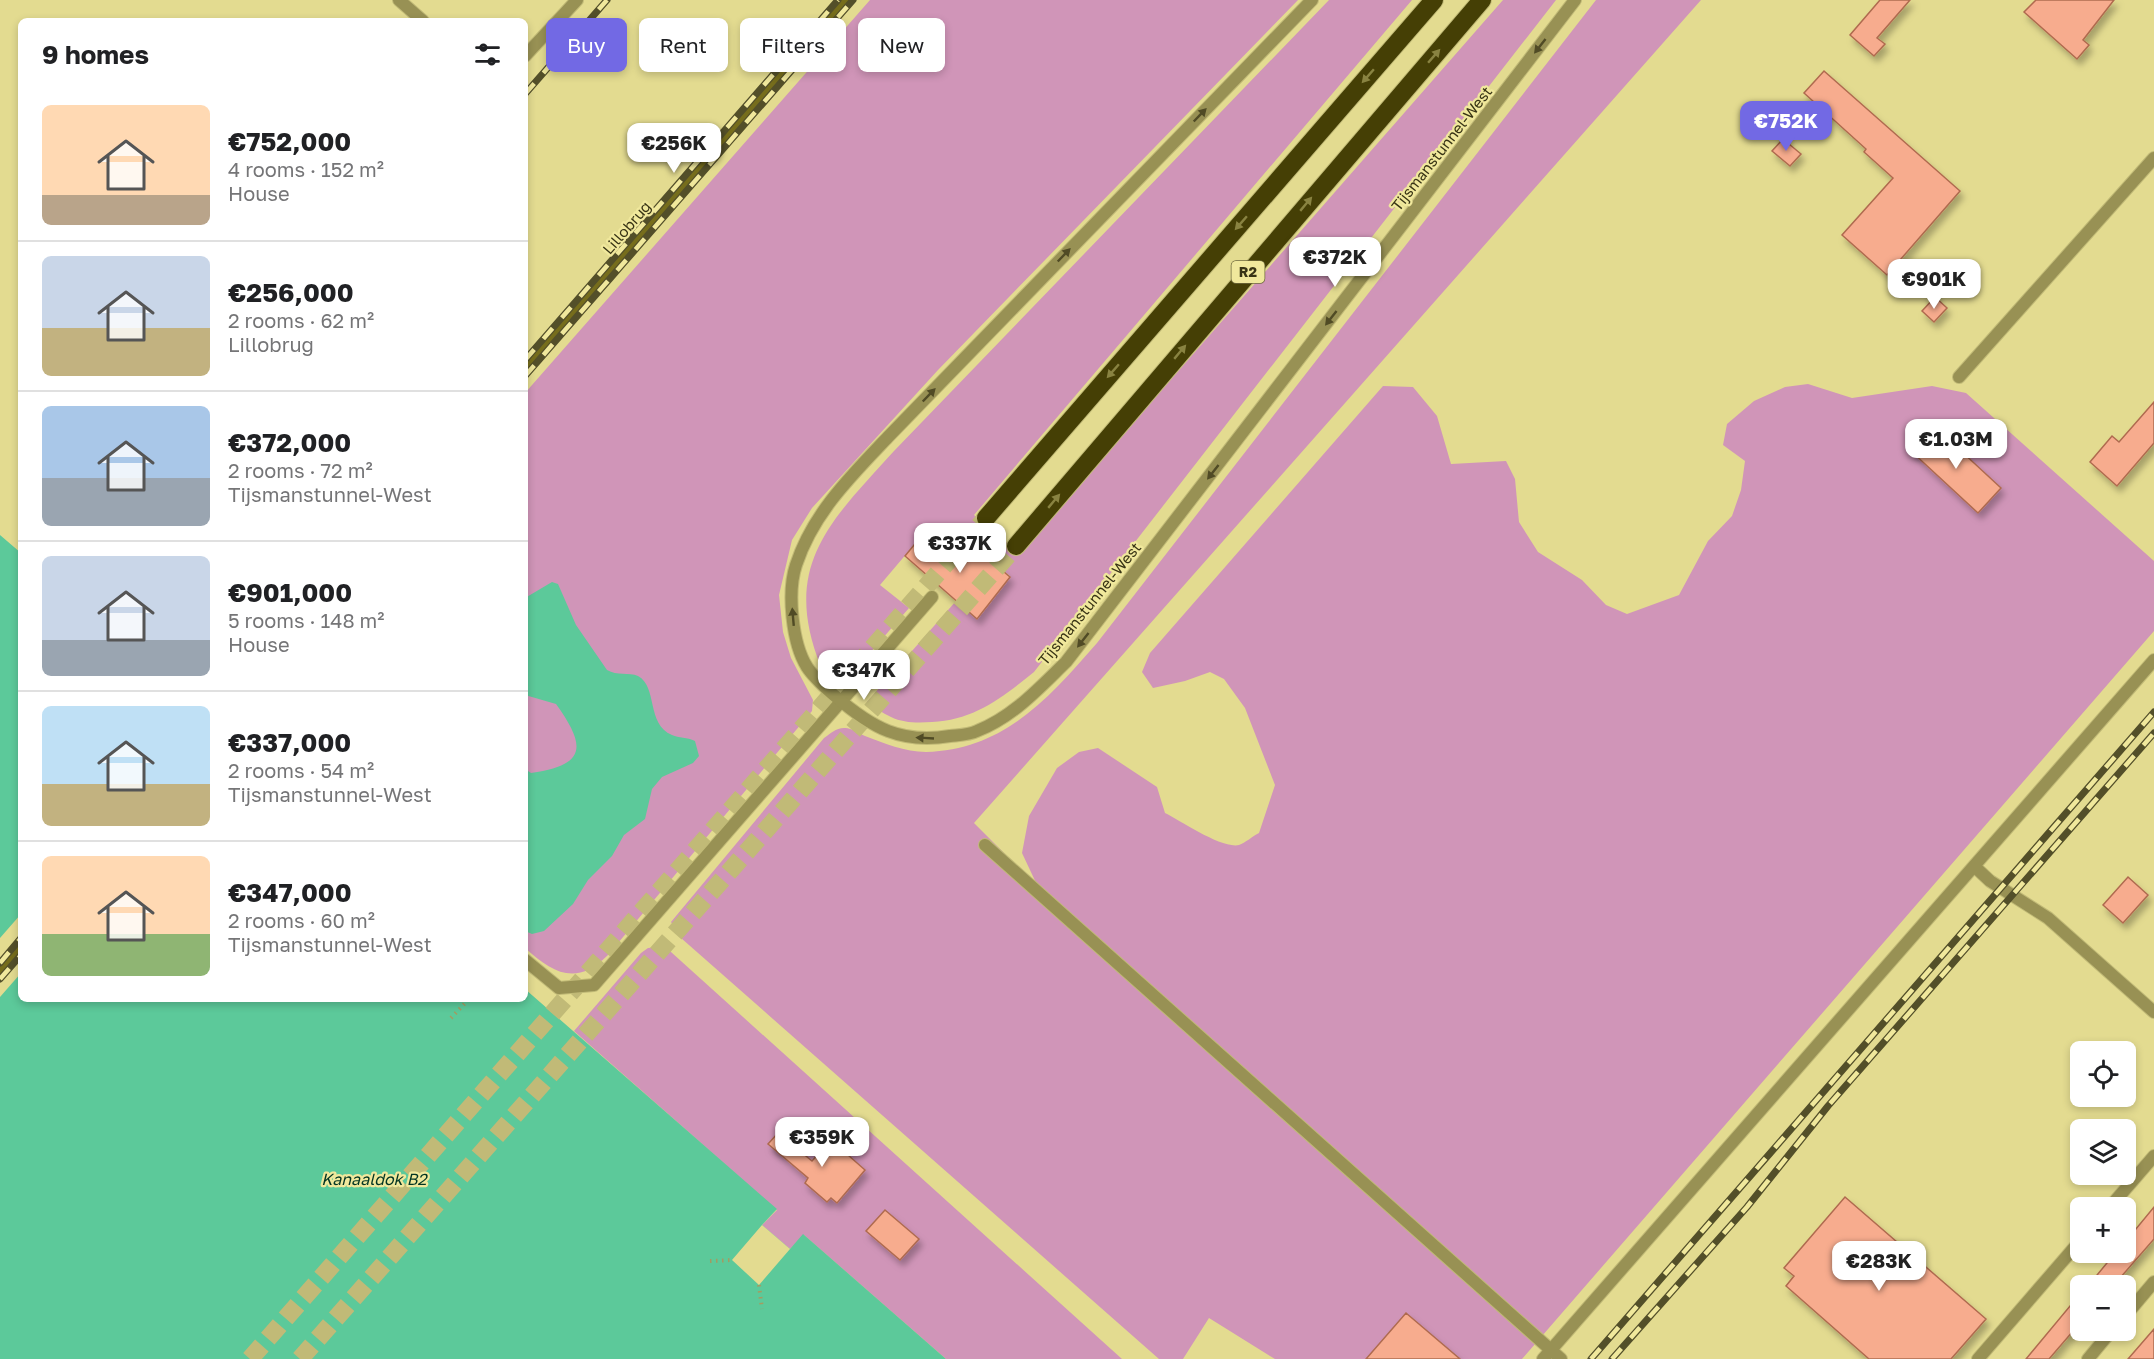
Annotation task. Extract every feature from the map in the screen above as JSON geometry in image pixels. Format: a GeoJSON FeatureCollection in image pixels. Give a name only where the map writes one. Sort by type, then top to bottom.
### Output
{"type":"FeatureCollection","features":[{"type":"Feature","properties":{"kind":"highway","name":"R2"},"geometry":{"type":"LineString","coordinates":[[986,518],[1434,0]]}},
{"type":"Feature","properties":{"kind":"highway","name":"R2"},"geometry":{"type":"LineString","coordinates":[[1016,546],[1482,0]]}},
{"type":"Feature","properties":{"kind":"street"},"geometry":{"type":"LineString","coordinates":[[399,0],[420,18]]}},
{"type":"Feature","properties":{"kind":"street"},"geometry":{"type":"LineString","coordinates":[[528,53],[576,0]]}},
{"type":"Feature","properties":{"kind":"street","name":"Lillobrug"},"geometry":{"type":"LineString","coordinates":[[528,365],[846,0]]}},
{"type":"Feature","properties":{"kind":"street","name":"Tijsmanstunnel-West"},"geometry":{"type":"LineString","coordinates":[[1312,0],[888,437],[814,521],[795,567],[792,622],[806,666],[858,716],[890,734],[928,740],[976,732],[1022,705],[1073,653],[1575,0]]}},
{"type":"Feature","properties":{"kind":"street"},"geometry":{"type":"LineString","coordinates":[[1959,377],[2154,158]]}},
{"type":"Feature","properties":{"kind":"street"},"geometry":{"type":"LineString","coordinates":[[528,962],[559,988],[594,985],[932,597]]}},
{"type":"Feature","properties":{"kind":"street"},"geometry":{"type":"LineString","coordinates":[[1547,1355],[2154,660]]}},
{"type":"Feature","properties":{"kind":"street"},"geometry":{"type":"LineString","coordinates":[[985,845],[1547,1355],[1561,1359]]}},
{"type":"Feature","properties":{"kind":"street"},"geometry":{"type":"LineString","coordinates":[[1974,866],[1990,881],[2048,918],[2154,1011]]}},
{"type":"Feature","properties":{"kind":"street"},"geometry":{"type":"LineString","coordinates":[[0,971],[18,950]]}},
{"type":"Feature","properties":{"kind":"street"},"geometry":{"type":"LineString","coordinates":[[2119,1197],[2154,1156]]}},
{"type":"Feature","properties":{"kind":"street"},"geometry":{"type":"LineString","coordinates":[[1978,1359],[2070,1253]]}},
{"type":"Feature","properties":{"kind":"street"},"geometry":{"type":"LineString","coordinates":[[2136,1304],[2154,1282]]}},
{"type":"Feature","properties":{"kind":"street"},"geometry":{"type":"LineString","coordinates":[[2088,1359],[2103,1341]]}},
{"type":"Feature","properties":{"kind":"path"},"geometry":{"type":"LineString","coordinates":[[452,1018],[466,1002]]}},
{"type":"Feature","properties":{"kind":"path"},"geometry":{"type":"LineString","coordinates":[[710,1261],[732,1260]]}},
{"type":"Feature","properties":{"kind":"path"},"geometry":{"type":"LineString","coordinates":[[759,1285],[762,1309]]}},
{"type":"Feature","properties":{"kind":"shaded area"},"geometry":{"type":"Polygon","coordinates":[[[870,0],[1298,0],[938,370],[812,508],[792,540],[779,595],[783,632],[791,658],[813,700],[812,711],[608,955],[585,971],[565,973],[545,964],[528,951],[528,390],[807,72],[846,72],[846,27],[870,0]]]}},
{"type":"Feature","properties":{"kind":"shaded area"},"geometry":{"type":"Polygon","coordinates":[[[1329,0],[1412,0],[974,515],[1019,553],[1503,0],[1556,0],[1034,672],[999,699],[961,717],[932,722],[911,722],[896,719],[882,712],[867,702],[956,601],[977,619],[1010,576],[977,549],[967,559],[939,535],[929,547],[919,539],[880,585],[909,608],[855,670],[841,674],[833,673],[821,667],[810,631],[806,600],[809,572],[832,523],[894,451],[1329,0]]]}},
{"type":"Feature","properties":{"kind":"shaded area"},"geometry":{"type":"Polygon","coordinates":[[[1596,0],[1701,0],[974,823],[1038,887],[1022,853],[1029,816],[1057,768],[1079,752],[1098,748],[1157,787],[1165,813],[1202,834],[1223,843],[1239,845],[1259,833],[1275,785],[1245,708],[1224,679],[1210,672],[1185,681],[1153,688],[1142,672],[1150,653],[1383,386],[1413,387],[1437,416],[1451,464],[1506,461],[1515,479],[1519,522],[1538,552],[1582,580],[1606,605],[1627,614],[1679,595],[1708,541],[1732,516],[1741,490],[1745,461],[1723,445],[1727,424],[1754,401],[1785,387],[1808,384],[1852,398],[1932,386],[1966,393],[2154,561],[2154,631],[1522,1359],[1275,1359],[1209,1318],[1183,1359],[1159,1359],[681,938],[671,922],[824,738],[833,732],[841,728],[849,728],[895,747],[910,750],[926,752],[954,749],[979,742],[1002,731],[1023,717],[1061,683],[1097,643],[1596,0]]]}},
{"type":"Feature","properties":{"kind":"shaded area"},"geometry":{"type":"Polygon","coordinates":[[[659,947],[671,952],[1122,1359],[946,1359],[804,1235],[790,1249],[762,1225],[777,1210],[574,1031],[641,953],[648,948],[659,947]]]}},
{"type":"Feature","properties":{"kind":"water","name":"Kanaaldok B2"},"geometry":{"type":"Polygon","coordinates":[[[0,535],[18,550],[18,1002],[528,1002],[528,992],[777,1209],[762,1225],[790,1249],[803,1234],[946,1359],[0,1359],[0,535]]]}},
{"type":"Feature","properties":{"kind":"water"},"geometry":{"type":"Polygon","coordinates":[[[552,582],[558,584],[576,625],[607,670],[638,676],[644,681],[655,714],[664,730],[672,735],[695,741],[699,756],[693,763],[662,777],[652,789],[645,819],[624,835],[612,856],[588,880],[573,904],[544,931],[532,934],[528,932],[528,771],[531,773],[549,770],[562,765],[576,752],[576,743],[573,732],[556,704],[528,696],[528,596],[552,582]]]}},
{"type":"Feature","properties":{"kind":"pier"},"geometry":{"type":"Polygon","coordinates":[[[18,917],[18,976],[0,997],[0,938],[18,917]]]}},
{"type":"Feature","properties":{"kind":"pier"},"geometry":{"type":"Polygon","coordinates":[[[762,1225],[790,1249],[759,1285],[732,1260],[762,1225]]]}},
{"type":"Feature","properties":{"kind":"building"},"geometry":{"type":"Polygon","coordinates":[[[1880,0],[1910,0],[1877,38],[1885,44],[1874,56],[1850,35],[1880,0]]]}},
{"type":"Feature","properties":{"kind":"building"},"geometry":{"type":"Polygon","coordinates":[[[2036,0],[2114,0],[2083,40],[2089,45],[2077,59],[2024,12],[2036,0]]]}},
{"type":"Feature","properties":{"kind":"building"},"geometry":{"type":"Polygon","coordinates":[[[1824,71],[1960,191],[1887,275],[1842,235],[1893,178],[1864,152],[1866,149],[1804,93],[1824,71]]]}},
{"type":"Feature","properties":{"kind":"building"},"geometry":{"type":"Polygon","coordinates":[[[1783,139],[1801,154],[1790,166],[1772,151],[1783,139]]]}},
{"type":"Feature","properties":{"kind":"building"},"geometry":{"type":"Polygon","coordinates":[[[1935,297],[1947,308],[1934,322],[1922,311],[1935,297]]]}},
{"type":"Feature","properties":{"kind":"building"},"geometry":{"type":"Polygon","coordinates":[[[2154,402],[2154,443],[2117,486],[2090,462],[2112,436],[2119,442],[2154,402]]]}},
{"type":"Feature","properties":{"kind":"building"},"geometry":{"type":"Polygon","coordinates":[[[1934,426],[2001,488],[1978,513],[1911,451],[1934,426]]]}},
{"type":"Feature","properties":{"kind":"building"},"geometry":{"type":"Polygon","coordinates":[[[939,535],[967,559],[977,549],[1010,577],[977,619],[905,556],[919,539],[929,547],[939,535]]]}},
{"type":"Feature","properties":{"kind":"building"},"geometry":{"type":"Polygon","coordinates":[[[2128,877],[2148,895],[2123,923],[2103,905],[2128,877]]]}},
{"type":"Feature","properties":{"kind":"building"},"geometry":{"type":"Polygon","coordinates":[[[778,1133],[812,1161],[831,1140],[865,1170],[837,1203],[831,1198],[827,1202],[805,1183],[808,1178],[768,1144],[778,1133]]]}},
{"type":"Feature","properties":{"kind":"building"},"geometry":{"type":"Polygon","coordinates":[[[1845,1197],[1986,1319],[1951,1359],[1869,1359],[1786,1286],[1794,1276],[1784,1268],[1845,1197]]]}},
{"type":"Feature","properties":{"kind":"building"},"geometry":{"type":"Polygon","coordinates":[[[2154,1207],[2154,1239],[2136,1260],[2136,1229],[2154,1207]]]}},
{"type":"Feature","properties":{"kind":"building"},"geometry":{"type":"Polygon","coordinates":[[[885,1210],[919,1239],[900,1260],[866,1231],[885,1210]]]}},
{"type":"Feature","properties":{"kind":"building"},"geometry":{"type":"Polygon","coordinates":[[[2107,1263],[2133,1263],[2123,1275],[2097,1275],[2107,1263]]]}},
{"type":"Feature","properties":{"kind":"building"},"geometry":{"type":"Polygon","coordinates":[[[2070,1306],[2070,1335],[2049,1359],[2026,1359],[2070,1306]]]}},
{"type":"Feature","properties":{"kind":"building"},"geometry":{"type":"Polygon","coordinates":[[[1406,1313],[1460,1359],[1366,1359],[1406,1313]]]}},
{"type":"Feature","properties":{"kind":"building"},"geometry":{"type":"Polygon","coordinates":[[[2154,1329],[2154,1359],[2128,1359],[2154,1329]]]}},
{"type":"Feature","properties":{"kind":"tunnel"},"geometry":{"type":"LineString","coordinates":[[250,1359],[986,518]]}},
{"type":"Feature","properties":{"kind":"tunnel"},"geometry":{"type":"LineString","coordinates":[[300,1359],[1016,546]]}},
{"type":"Feature","properties":{"kind":"railway"},"geometry":{"type":"LineString","coordinates":[[528,91],[607,0]]}},
{"type":"Feature","properties":{"kind":"railway"},"geometry":{"type":"LineString","coordinates":[[528,357],[838,0]]}},
{"type":"Feature","properties":{"kind":"railway"},"geometry":{"type":"LineString","coordinates":[[528,373],[853,0]]}},
{"type":"Feature","properties":{"kind":"railway"},"geometry":{"type":"LineString","coordinates":[[1591,1359],[2154,712]]}},
{"type":"Feature","properties":{"kind":"railway"},"geometry":{"type":"LineString","coordinates":[[1612,1359],[1747,1207],[1828,1106],[2154,733]]}},
{"type":"Feature","properties":{"kind":"railway"},"geometry":{"type":"LineString","coordinates":[[0,963],[18,942]]}},
{"type":"Feature","properties":{"kind":"railway"},"geometry":{"type":"LineString","coordinates":[[0,979],[18,958]]}}]}
